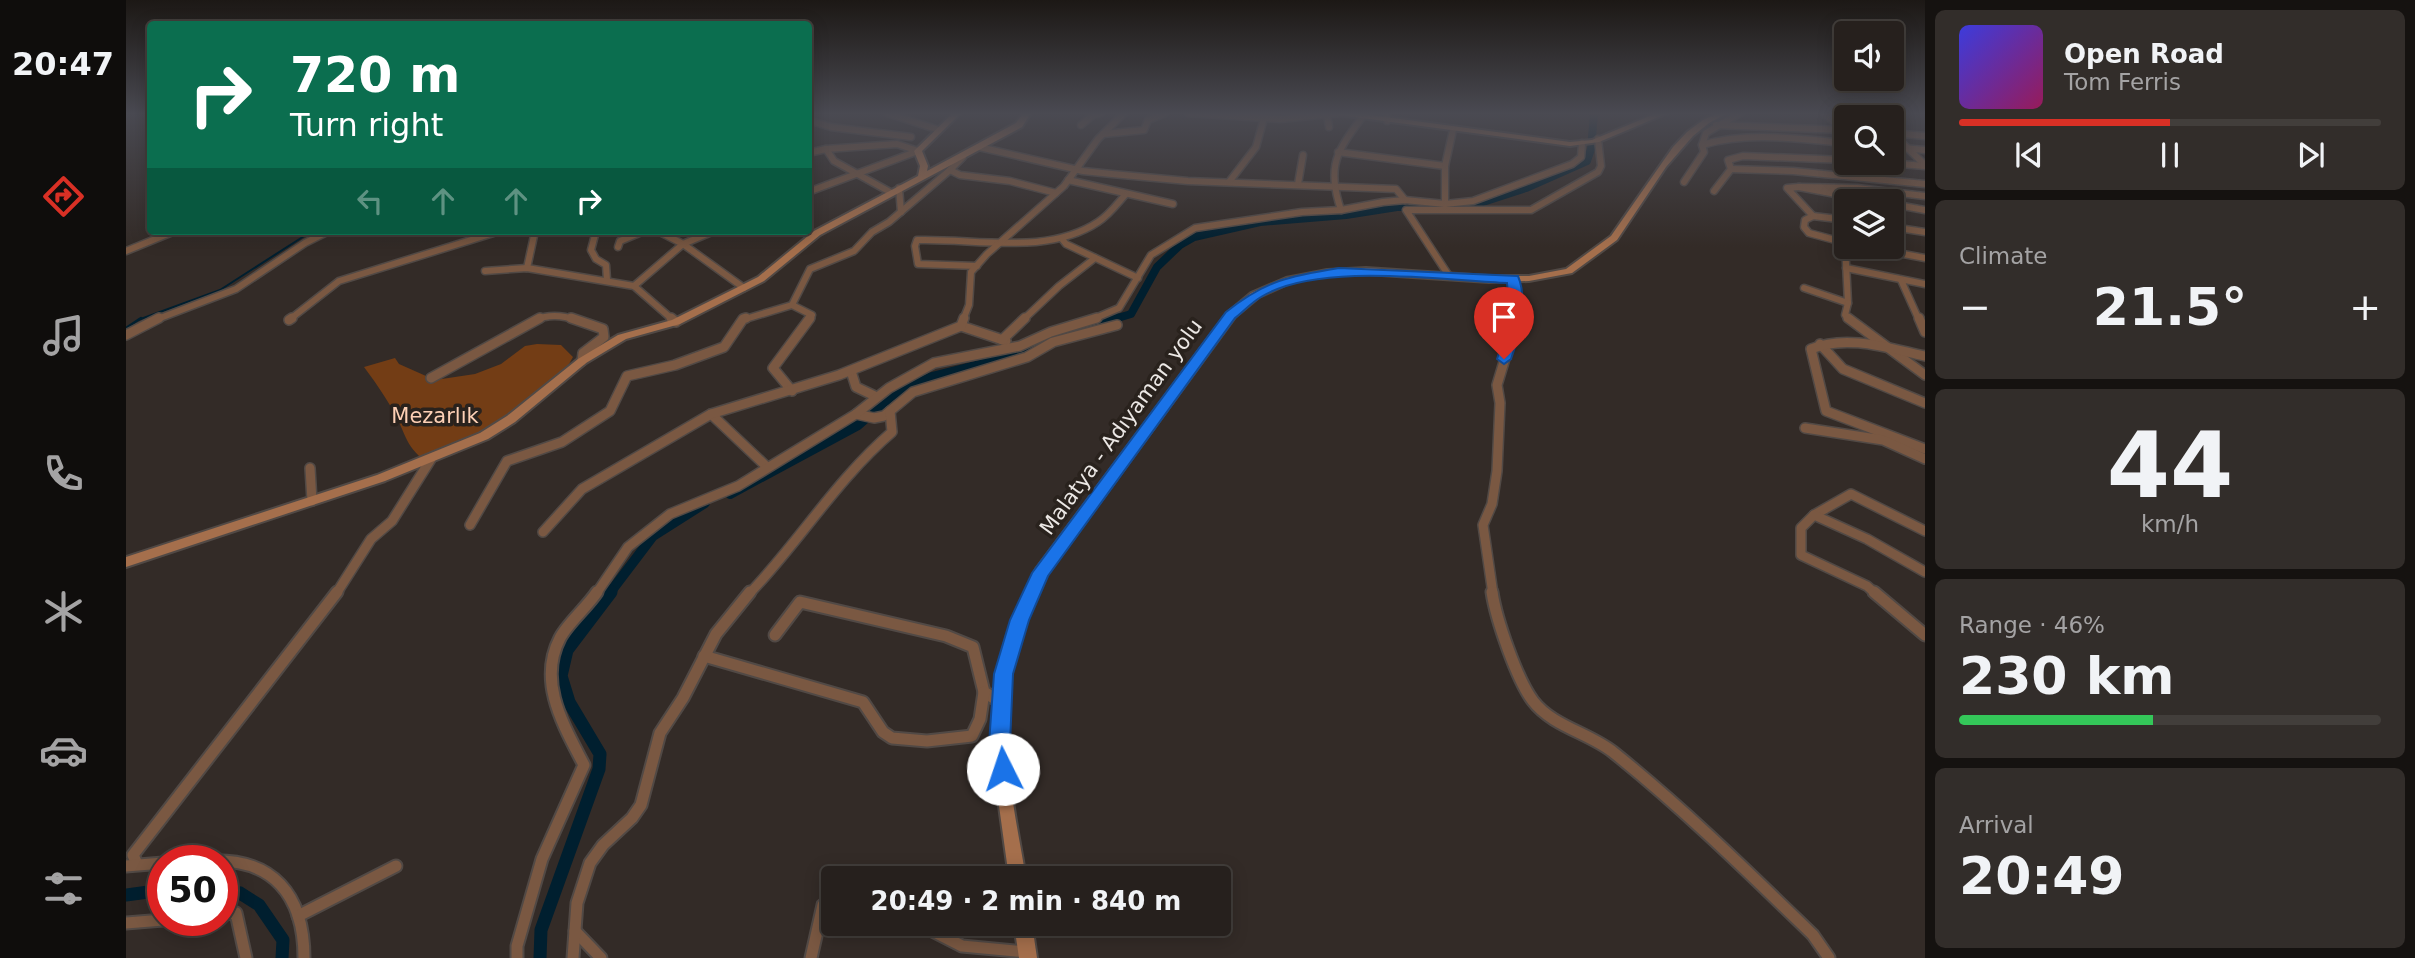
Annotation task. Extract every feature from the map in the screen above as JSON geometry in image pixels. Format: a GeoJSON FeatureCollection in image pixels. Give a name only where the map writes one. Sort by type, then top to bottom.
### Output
{"type":"FeatureCollection","features":[{"type":"Feature","properties":{"kind":"main road"},"geometry":{"type":"LineString","coordinates":[[921,158],[924,166],[922,177]]}},
{"type":"Feature","properties":{"kind":"main road"},"geometry":{"type":"LineString","coordinates":[[126,562],[431,459],[484,436],[511,419],[582,361],[622,337],[676,322],[761,279],[817,233],[896,194],[959,158]]}},
{"type":"Feature","properties":{"kind":"main road","name":"Malatya - Adıyaman yolu"},"geometry":{"type":"LineString","coordinates":[[1015,866],[1000,744],[1003,674],[1020,620],[1041,573],[1231,315],[1256,294],[1296,278],[1339,272],[1513,279],[1567,272],[1615,237],[1670,158]]}},
{"type":"Feature","properties":{"kind":"main road"},"geometry":{"type":"LineString","coordinates":[[1025,936],[1027,955]]}},
{"type":"Feature","properties":{"kind":"street"},"geometry":{"type":"LineString","coordinates":[[832,158],[909,204]]}},
{"type":"Feature","properties":{"kind":"street"},"geometry":{"type":"LineString","coordinates":[[812,190],[899,158]]}},
{"type":"Feature","properties":{"kind":"street"},"geometry":{"type":"LineString","coordinates":[[792,305],[810,269],[855,251],[872,232],[901,212],[962,158]]}},
{"type":"Feature","properties":{"kind":"street"},"geometry":{"type":"LineString","coordinates":[[1029,158],[1077,168],[1188,181],[1396,189],[1405,200]]}},
{"type":"Feature","properties":{"kind":"street"},"geometry":{"type":"LineString","coordinates":[[961,326],[969,305],[971,272],[1056,193],[1085,158]]}},
{"type":"Feature","properties":{"kind":"street"},"geometry":{"type":"LineString","coordinates":[[1229,182],[1246,158]]}},
{"type":"Feature","properties":{"kind":"street"},"geometry":{"type":"LineString","coordinates":[[1298,184],[1303,158]]}},
{"type":"Feature","properties":{"kind":"street"},"geometry":{"type":"LineString","coordinates":[[1337,158],[1333,186],[1341,210]]}},
{"type":"Feature","properties":{"kind":"street"},"geometry":{"type":"LineString","coordinates":[[1382,158],[1445,166]]}},
{"type":"Feature","properties":{"kind":"street"},"geometry":{"type":"LineString","coordinates":[[1445,204],[1447,158]]}},
{"type":"Feature","properties":{"kind":"street"},"geometry":{"type":"LineString","coordinates":[[517,958],[517,946],[542,859],[584,765],[556,710],[550,669],[561,637],[584,611],[628,547],[638,538],[670,514],[738,486],[766,467],[860,414],[877,397],[934,363],[1020,346],[1051,332],[1107,315],[1119,308],[1151,255],[1195,228],[1276,215],[1341,210],[1405,200],[1445,204],[1473,201],[1511,189],[1572,164],[1580,158]]}},
{"type":"Feature","properties":{"kind":"street"},"geometry":{"type":"LineString","coordinates":[[1449,276],[1406,210],[1531,211],[1598,173],[1601,166],[1598,158]]}},
{"type":"Feature","properties":{"kind":"street"},"geometry":{"type":"LineString","coordinates":[[1684,182],[1700,158]]}},
{"type":"Feature","properties":{"kind":"street"},"geometry":{"type":"LineString","coordinates":[[1731,169],[1728,160],[1737,158]]}},
{"type":"Feature","properties":{"kind":"street"},"geometry":{"type":"LineString","coordinates":[[1787,158],[1834,160]]}},
{"type":"Feature","properties":{"kind":"street"},"geometry":{"type":"LineString","coordinates":[[1904,164],[1925,165]]}},
{"type":"Feature","properties":{"kind":"street"},"geometry":{"type":"LineString","coordinates":[[1731,169],[1793,171],[1925,184]]}},
{"type":"Feature","properties":{"kind":"street"},"geometry":{"type":"LineString","coordinates":[[1714,191],[1731,169]]}},
{"type":"Feature","properties":{"kind":"street"},"geometry":{"type":"LineString","coordinates":[[950,170],[960,175],[1010,181],[1056,193]]}},
{"type":"Feature","properties":{"kind":"street"},"geometry":{"type":"LineString","coordinates":[[1068,180],[1173,204]]}},
{"type":"Feature","properties":{"kind":"street"},"geometry":{"type":"LineString","coordinates":[[1799,187],[1834,194]]}},
{"type":"Feature","properties":{"kind":"street"},"geometry":{"type":"LineString","coordinates":[[1813,216],[1787,188],[1857,188],[1925,196]]}},
{"type":"Feature","properties":{"kind":"street"},"geometry":{"type":"LineString","coordinates":[[896,194],[901,212]]}},
{"type":"Feature","properties":{"kind":"street"},"geometry":{"type":"LineString","coordinates":[[977,266],[919,264],[915,246],[917,240],[942,238],[1033,242],[1062,239],[1096,224],[1125,195]]}},
{"type":"Feature","properties":{"kind":"street"},"geometry":{"type":"LineString","coordinates":[[1904,206],[1925,210]]}},
{"type":"Feature","properties":{"kind":"street"},"geometry":{"type":"LineString","coordinates":[[1834,219],[1813,216],[1805,220],[1804,227],[1809,233],[1834,240]]}},
{"type":"Feature","properties":{"kind":"street"},"geometry":{"type":"LineString","coordinates":[[1904,229],[1925,232]]}},
{"type":"Feature","properties":{"kind":"street"},"geometry":{"type":"LineString","coordinates":[[126,251],[165,235]]}},
{"type":"Feature","properties":{"kind":"street"},"geometry":{"type":"LineString","coordinates":[[126,335],[147,321],[204,304],[237,289],[323,235]]}},
{"type":"Feature","properties":{"kind":"street"},"geometry":{"type":"LineString","coordinates":[[289,320],[340,281],[351,276],[480,235]]}},
{"type":"Feature","properties":{"kind":"street"},"geometry":{"type":"LineString","coordinates":[[527,268],[534,235]]}},
{"type":"Feature","properties":{"kind":"street"},"geometry":{"type":"LineString","coordinates":[[595,235],[591,250],[596,259],[606,265],[607,281]]}},
{"type":"Feature","properties":{"kind":"street"},"geometry":{"type":"LineString","coordinates":[[618,247],[620,241],[633,235]]}},
{"type":"Feature","properties":{"kind":"street"},"geometry":{"type":"LineString","coordinates":[[666,235],[683,244],[744,288]]}},
{"type":"Feature","properties":{"kind":"street"},"geometry":{"type":"LineString","coordinates":[[634,286],[683,244],[704,235]]}},
{"type":"Feature","properties":{"kind":"street"},"geometry":{"type":"LineString","coordinates":[[1062,239],[1066,244],[1138,278]]}},
{"type":"Feature","properties":{"kind":"street"},"geometry":{"type":"LineString","coordinates":[[1904,254],[1925,258]]}},
{"type":"Feature","properties":{"kind":"street"},"geometry":{"type":"LineString","coordinates":[[1002,340],[1059,286],[1095,258]]}},
{"type":"Feature","properties":{"kind":"street"},"geometry":{"type":"LineString","coordinates":[[1846,259],[1848,303],[1845,315],[1925,375]]}},
{"type":"Feature","properties":{"kind":"street"},"geometry":{"type":"LineString","coordinates":[[485,271],[527,268],[634,286],[676,322]]}},
{"type":"Feature","properties":{"kind":"street"},"geometry":{"type":"LineString","coordinates":[[1846,268],[1925,284]]}},
{"type":"Feature","properties":{"kind":"street"},"geometry":{"type":"LineString","coordinates":[[1513,279],[1515,300],[1510,342],[1497,385],[1500,403],[1497,471],[1492,504],[1483,525],[1494,603],[1517,670],[1531,699],[1542,712],[1609,749],[1679,806],[1814,935],[1829,958]]}},
{"type":"Feature","properties":{"kind":"street"},"geometry":{"type":"LineString","coordinates":[[1901,280],[1922,319],[1925,332]]}},
{"type":"Feature","properties":{"kind":"street"},"geometry":{"type":"LineString","coordinates":[[1804,288],[1848,303]]}},
{"type":"Feature","properties":{"kind":"street"},"geometry":{"type":"LineString","coordinates":[[470,525],[507,461],[562,442],[610,411],[626,376],[675,365],[724,347],[743,319],[792,305],[812,315],[772,368],[792,391]]}},
{"type":"Feature","properties":{"kind":"street"},"geometry":{"type":"LineString","coordinates":[[431,378],[529,321],[545,316],[565,316],[603,329],[604,337],[583,353],[582,361]]}},
{"type":"Feature","properties":{"kind":"street"},"geometry":{"type":"LineString","coordinates":[[1849,320],[1851,343]]}},
{"type":"Feature","properties":{"kind":"street"},"geometry":{"type":"LineString","coordinates":[[860,414],[874,418],[884,416],[913,392],[1027,357],[1053,342],[1117,325]]}},
{"type":"Feature","properties":{"kind":"street"},"geometry":{"type":"LineString","coordinates":[[543,532],[582,489],[659,441],[712,414],[792,391],[961,326],[1020,346]]}},
{"type":"Feature","properties":{"kind":"street"},"geometry":{"type":"LineString","coordinates":[[1925,356],[1851,343],[1820,344],[1811,349],[1826,411],[1925,449]]}},
{"type":"Feature","properties":{"kind":"street"},"geometry":{"type":"LineString","coordinates":[[1820,344],[1843,369],[1925,403]]}},
{"type":"Feature","properties":{"kind":"street"},"geometry":{"type":"LineString","coordinates":[[851,370],[856,387],[877,397]]}},
{"type":"Feature","properties":{"kind":"street"},"geometry":{"type":"LineString","coordinates":[[573,958],[573,920],[578,894],[598,851],[632,818],[642,803],[649,782],[651,758],[659,736],[683,698],[704,656],[731,614],[791,549],[835,490],[873,447],[892,432],[890,411]]}},
{"type":"Feature","properties":{"kind":"street"},"geometry":{"type":"LineString","coordinates":[[712,414],[766,467]]}},
{"type":"Feature","properties":{"kind":"street"},"geometry":{"type":"LineString","coordinates":[[1805,428],[1882,440],[1925,459]]}},
{"type":"Feature","properties":{"kind":"street"},"geometry":{"type":"LineString","coordinates":[[132,865],[133,855],[326,609],[371,540],[392,522],[431,459]]}},
{"type":"Feature","properties":{"kind":"street"},"geometry":{"type":"LineString","coordinates":[[310,468],[312,500]]}},
{"type":"Feature","properties":{"kind":"street"},"geometry":{"type":"LineString","coordinates":[[1925,531],[1851,494],[1814,515],[1801,528],[1801,555],[1867,586],[1925,635]]}},
{"type":"Feature","properties":{"kind":"street"},"geometry":{"type":"LineString","coordinates":[[1814,515],[1867,539],[1925,572]]}},
{"type":"Feature","properties":{"kind":"street"},"geometry":{"type":"LineString","coordinates":[[704,656],[863,702],[880,722],[884,733],[896,740],[972,736],[980,719],[984,692],[973,647],[946,636],[800,602],[775,635]]}},
{"type":"Feature","properties":{"kind":"street"},"geometry":{"type":"LineString","coordinates":[[984,692],[1002,704]]}},
{"type":"Feature","properties":{"kind":"street"},"geometry":{"type":"LineString","coordinates":[[238,864],[263,870],[284,886],[304,930],[304,958]]}},
{"type":"Feature","properties":{"kind":"street"},"geometry":{"type":"LineString","coordinates":[[298,916],[396,866]]}},
{"type":"Feature","properties":{"kind":"street"},"geometry":{"type":"LineString","coordinates":[[811,958],[821,910]]}},
{"type":"Feature","properties":{"kind":"street"},"geometry":{"type":"LineString","coordinates":[[238,920],[246,958]]}},
{"type":"Feature","properties":{"kind":"street"},"geometry":{"type":"LineString","coordinates":[[126,923],[147,921]]}},
{"type":"Feature","properties":{"kind":"street"},"geometry":{"type":"LineString","coordinates":[[575,931],[601,958]]}},
{"type":"Feature","properties":{"kind":"street"},"geometry":{"type":"LineString","coordinates":[[942,936],[962,946],[1027,955]]}},
{"type":"Feature","properties":{"kind":"green space","name":"Mezarlık"},"geometry":{"type":"Polygon","coordinates":[[[561,345],[573,357],[569,364],[504,418],[468,439],[429,456],[419,456],[411,447],[390,405],[364,367],[395,358],[399,364],[435,380],[475,374],[501,364],[525,346],[561,345]]]}},
{"type":"Feature","properties":{"kind":"waterway"},"geometry":{"type":"LineString","coordinates":[[1111,320],[1131,314],[1157,267],[1180,245],[1194,237],[1260,222],[1346,215],[1397,207],[1456,207],[1480,203],[1526,188],[1587,161],[1588,158]]}},
{"type":"Feature","properties":{"kind":"waterway"},"geometry":{"type":"LineString","coordinates":[[138,320],[220,290],[306,235]]}},
{"type":"Feature","properties":{"kind":"waterway"},"geometry":{"type":"LineString","coordinates":[[730,494],[858,425],[891,396],[932,377],[1015,356],[1078,329],[1117,318]]}},
{"type":"Feature","properties":{"kind":"waterway"},"geometry":{"type":"LineString","coordinates":[[126,328],[138,320]]}},
{"type":"Feature","properties":{"kind":"waterway"},"geometry":{"type":"LineString","coordinates":[[609,594],[653,536],[705,503]]}},
{"type":"Feature","properties":{"kind":"waterway"},"geometry":{"type":"LineString","coordinates":[[540,958],[541,930],[599,769],[600,754],[569,702],[561,676],[567,650],[611,592]]}},
{"type":"Feature","properties":{"kind":"waterway"},"geometry":{"type":"LineString","coordinates":[[126,895],[147,892]]}},
{"type":"Feature","properties":{"kind":"waterway"},"geometry":{"type":"LineString","coordinates":[[238,893],[259,905],[283,940],[282,958]]}},
{"type":"Feature","properties":{"kind":"route"},"geometry":{"type":"LineString","coordinates":[[1003,769],[1000,744],[1003,674],[1020,620],[1041,573],[1231,315],[1256,294],[1296,278],[1339,272],[1513,279],[1515,300],[1510,342],[1504,359]]}}]}
